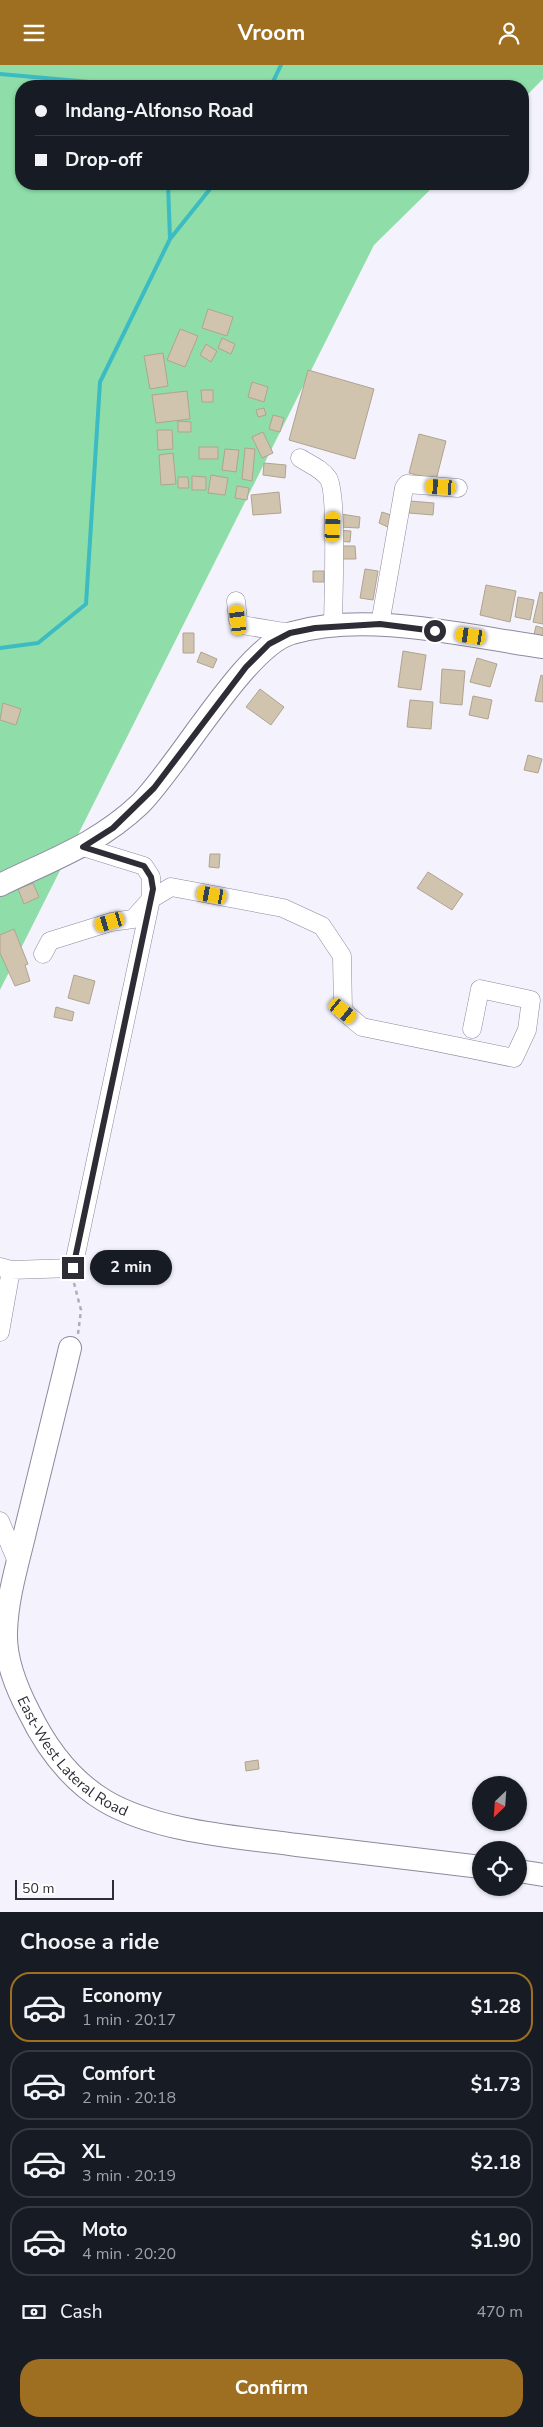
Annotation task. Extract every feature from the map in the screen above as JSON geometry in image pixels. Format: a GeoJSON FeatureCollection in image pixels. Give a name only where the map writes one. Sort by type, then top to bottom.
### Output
{"type":"FeatureCollection","features":[{"type":"Feature","properties":{"kind":"main road"},"geometry":{"type":"LineString","coordinates":[[0,885],[83,847],[113,828],[140,804],[169,771],[246,667],[269,644],[290,633],[333,627],[380,624],[543,647]]}},
{"type":"Feature","properties":{"kind":"main road","name":"East-West Lateral Road"},"geometry":{"type":"LineString","coordinates":[[70,1348],[18,1564],[8,1610],[3,1656],[10,1666],[34,1723],[54,1754],[82,1784],[116,1807],[152,1820],[193,1829],[472,1866]]}},
{"type":"Feature","properties":{"kind":"street"},"geometry":{"type":"LineString","coordinates":[[300,459],[328,477],[332,485],[334,513],[333,627]]}},
{"type":"Feature","properties":{"kind":"street"},"geometry":{"type":"LineString","coordinates":[[380,624],[404,488],[407,484],[458,488]]}},
{"type":"Feature","properties":{"kind":"street"},"geometry":{"type":"LineString","coordinates":[[236,601],[238,620],[242,625],[290,633]]}},
{"type":"Feature","properties":{"kind":"street"},"geometry":{"type":"LineString","coordinates":[[0,1332],[6,1268],[73,1268],[151,899],[151,877],[144,866],[83,847]]}},
{"type":"Feature","properties":{"kind":"street"},"geometry":{"type":"LineString","coordinates":[[43,954],[50,941],[110,922],[133,919],[151,899],[171,887],[283,908],[322,926],[342,956],[343,1011],[362,1027],[514,1058],[527,1030],[531,1001],[480,989],[472,1029]]}},
{"type":"Feature","properties":{"kind":"street"},"geometry":{"type":"LineString","coordinates":[[0,1521],[18,1564]]}},
{"type":"Feature","properties":{"kind":"path"},"geometry":{"type":"LineString","coordinates":[[70,1348],[74,1348],[81,1310],[73,1281],[73,1268]]}},
{"type":"Feature","properties":{"kind":"green space"},"geometry":{"type":"Polygon","coordinates":[[[0,65],[543,65],[543,79],[529,93],[529,80],[15,80],[15,190],[430,190],[374,245],[0,990],[0,65]]]}},
{"type":"Feature","properties":{"kind":"building"},"geometry":{"type":"Polygon","coordinates":[[[208,309],[233,317],[227,336],[202,328],[208,309]]]}},
{"type":"Feature","properties":{"kind":"building"},"geometry":{"type":"Polygon","coordinates":[[[180,329],[198,336],[185,367],[167,360],[180,329]]]}},
{"type":"Feature","properties":{"kind":"building"},"geometry":{"type":"Polygon","coordinates":[[[222,338],[235,344],[231,354],[218,348],[222,338]]]}},
{"type":"Feature","properties":{"kind":"building"},"geometry":{"type":"Polygon","coordinates":[[[206,344],[217,351],[211,362],[200,355],[206,344]]]}},
{"type":"Feature","properties":{"kind":"building"},"geometry":{"type":"Polygon","coordinates":[[[163,353],[168,386],[150,389],[144,356],[163,353]]]}},
{"type":"Feature","properties":{"kind":"building"},"geometry":{"type":"Polygon","coordinates":[[[308,370],[374,389],[355,459],[289,440],[308,370]]]}},
{"type":"Feature","properties":{"kind":"building"},"geometry":{"type":"Polygon","coordinates":[[[252,382],[268,387],[264,402],[248,397],[252,382]]]}},
{"type":"Feature","properties":{"kind":"building"},"geometry":{"type":"Polygon","coordinates":[[[201,390],[213,390],[213,402],[202,402],[201,390]]]}},
{"type":"Feature","properties":{"kind":"building"},"geometry":{"type":"Polygon","coordinates":[[[187,391],[190,419],[156,423],[152,395],[187,391]]]}},
{"type":"Feature","properties":{"kind":"building"},"geometry":{"type":"Polygon","coordinates":[[[264,408],[266,415],[258,417],[256,410],[264,408]]]}},
{"type":"Feature","properties":{"kind":"building"},"geometry":{"type":"Polygon","coordinates":[[[273,415],[284,418],[280,432],[269,429],[273,415]]]}},
{"type":"Feature","properties":{"kind":"building"},"geometry":{"type":"Polygon","coordinates":[[[178,421],[191,422],[191,432],[178,432],[178,421]]]}},
{"type":"Feature","properties":{"kind":"building"},"geometry":{"type":"Polygon","coordinates":[[[157,430],[172,430],[173,449],[158,450],[157,430]]]}},
{"type":"Feature","properties":{"kind":"building"},"geometry":{"type":"Polygon","coordinates":[[[263,432],[273,453],[262,458],[252,437],[263,432]]]}},
{"type":"Feature","properties":{"kind":"building"},"geometry":{"type":"Polygon","coordinates":[[[419,434],[446,441],[436,480],[409,473],[419,434]]]}},
{"type":"Feature","properties":{"kind":"building"},"geometry":{"type":"Polygon","coordinates":[[[199,447],[218,447],[218,459],[199,459],[199,447]]]}},
{"type":"Feature","properties":{"kind":"building"},"geometry":{"type":"Polygon","coordinates":[[[245,448],[255,449],[252,481],[242,479],[245,448]]]}},
{"type":"Feature","properties":{"kind":"building"},"geometry":{"type":"Polygon","coordinates":[[[225,449],[239,450],[236,472],[222,470],[225,449]]]}},
{"type":"Feature","properties":{"kind":"building"},"geometry":{"type":"Polygon","coordinates":[[[173,453],[176,484],[161,485],[159,455],[173,453]]]}},
{"type":"Feature","properties":{"kind":"building"},"geometry":{"type":"Polygon","coordinates":[[[264,463],[286,465],[285,478],[263,475],[264,463]]]}},
{"type":"Feature","properties":{"kind":"building"},"geometry":{"type":"Polygon","coordinates":[[[211,475],[228,478],[225,495],[208,493],[211,475]]]}},
{"type":"Feature","properties":{"kind":"building"},"geometry":{"type":"Polygon","coordinates":[[[192,476],[206,477],[206,490],[192,490],[192,476]]]}},
{"type":"Feature","properties":{"kind":"building"},"geometry":{"type":"Polygon","coordinates":[[[178,477],[188,477],[189,488],[178,488],[178,477]]]}},
{"type":"Feature","properties":{"kind":"building"},"geometry":{"type":"Polygon","coordinates":[[[237,486],[249,488],[247,500],[235,498],[237,486]]]}},
{"type":"Feature","properties":{"kind":"building"},"geometry":{"type":"Polygon","coordinates":[[[279,492],[281,513],[253,515],[251,495],[279,492]]]}},
{"type":"Feature","properties":{"kind":"building"},"geometry":{"type":"Polygon","coordinates":[[[410,501],[434,503],[433,515],[409,513],[410,501]]]}},
{"type":"Feature","properties":{"kind":"building"},"geometry":{"type":"Polygon","coordinates":[[[382,512],[394,516],[390,528],[379,523],[382,512]]]}},
{"type":"Feature","properties":{"kind":"building"},"geometry":{"type":"Polygon","coordinates":[[[341,514],[360,517],[359,528],[339,527],[341,514]]]}},
{"type":"Feature","properties":{"kind":"building"},"geometry":{"type":"Polygon","coordinates":[[[336,530],[351,531],[350,542],[335,541],[336,530]]]}},
{"type":"Feature","properties":{"kind":"building"},"geometry":{"type":"Polygon","coordinates":[[[335,546],[355,546],[356,559],[335,559],[335,546]]]}},
{"type":"Feature","properties":{"kind":"building"},"geometry":{"type":"Polygon","coordinates":[[[365,569],[378,571],[373,600],[360,598],[365,569]]]}},
{"type":"Feature","properties":{"kind":"building"},"geometry":{"type":"Polygon","coordinates":[[[313,571],[324,571],[324,582],[313,582],[313,571]]]}},
{"type":"Feature","properties":{"kind":"building"},"geometry":{"type":"Polygon","coordinates":[[[486,585],[516,591],[510,622],[480,615],[486,585]]]}},
{"type":"Feature","properties":{"kind":"building"},"geometry":{"type":"Polygon","coordinates":[[[540,592],[543,593],[543,624],[533,622],[540,592]]]}},
{"type":"Feature","properties":{"kind":"building"},"geometry":{"type":"Polygon","coordinates":[[[518,597],[534,600],[530,620],[515,617],[518,597]]]}},
{"type":"Feature","properties":{"kind":"building"},"geometry":{"type":"Polygon","coordinates":[[[536,626],[543,628],[543,641],[533,639],[536,626]]]}},
{"type":"Feature","properties":{"kind":"building"},"geometry":{"type":"Polygon","coordinates":[[[183,633],[194,633],[194,653],[183,653],[183,633]]]}},
{"type":"Feature","properties":{"kind":"building"},"geometry":{"type":"Polygon","coordinates":[[[403,651],[426,655],[421,690],[398,687],[403,651]]]}},
{"type":"Feature","properties":{"kind":"building"},"geometry":{"type":"Polygon","coordinates":[[[201,652],[217,659],[213,668],[197,662],[201,652]]]}},
{"type":"Feature","properties":{"kind":"building"},"geometry":{"type":"Polygon","coordinates":[[[477,658],[497,664],[490,687],[470,682],[477,658]]]}},
{"type":"Feature","properties":{"kind":"building"},"geometry":{"type":"Polygon","coordinates":[[[442,669],[465,671],[462,705],[440,703],[442,669]]]}},
{"type":"Feature","properties":{"kind":"building"},"geometry":{"type":"Polygon","coordinates":[[[541,675],[543,676],[543,702],[535,701],[541,675]]]}},
{"type":"Feature","properties":{"kind":"building"},"geometry":{"type":"Polygon","coordinates":[[[260,689],[284,707],[271,725],[246,707],[260,689]]]}},
{"type":"Feature","properties":{"kind":"building"},"geometry":{"type":"Polygon","coordinates":[[[473,696],[492,700],[488,719],[469,715],[473,696]]]}},
{"type":"Feature","properties":{"kind":"building"},"geometry":{"type":"Polygon","coordinates":[[[410,700],[433,702],[431,729],[407,727],[410,700]]]}},
{"type":"Feature","properties":{"kind":"building"},"geometry":{"type":"Polygon","coordinates":[[[3,703],[21,709],[16,725],[0,720],[3,703]]]}},
{"type":"Feature","properties":{"kind":"building"},"geometry":{"type":"Polygon","coordinates":[[[528,755],[542,759],[538,773],[524,770],[528,755]]]}},
{"type":"Feature","properties":{"kind":"building"},"geometry":{"type":"Polygon","coordinates":[[[210,854],[220,854],[219,868],[209,867],[210,854]]]}},
{"type":"Feature","properties":{"kind":"building"},"geometry":{"type":"Polygon","coordinates":[[[428,872],[463,894],[452,910],[417,888],[428,872]]]}},
{"type":"Feature","properties":{"kind":"building"},"geometry":{"type":"Polygon","coordinates":[[[33,883],[39,897],[24,904],[18,889],[33,883]]]}},
{"type":"Feature","properties":{"kind":"building"},"geometry":{"type":"Polygon","coordinates":[[[14,929],[28,964],[25,965],[30,981],[15,986],[0,953],[0,935],[14,929]]]}},
{"type":"Feature","properties":{"kind":"building"},"geometry":{"type":"Polygon","coordinates":[[[74,975],[95,981],[89,1004],[68,998],[74,975]]]}},
{"type":"Feature","properties":{"kind":"building"},"geometry":{"type":"Polygon","coordinates":[[[56,1007],[74,1012],[72,1021],[54,1017],[56,1007]]]}},
{"type":"Feature","properties":{"kind":"building"},"geometry":{"type":"Polygon","coordinates":[[[258,1760],[259,1769],[246,1771],[245,1762],[258,1760]]]}},
{"type":"Feature","properties":{"kind":"waterway"},"geometry":{"type":"LineString","coordinates":[[274,80],[281,65]]}},
{"type":"Feature","properties":{"kind":"waterway"},"geometry":{"type":"LineString","coordinates":[[0,74],[67,80]]}},
{"type":"Feature","properties":{"kind":"waterway"},"geometry":{"type":"LineString","coordinates":[[168,190],[170,239]]}},
{"type":"Feature","properties":{"kind":"waterway"},"geometry":{"type":"LineString","coordinates":[[0,648],[38,643],[86,604],[100,382],[170,239],[209,190]]}},
{"type":"Feature","properties":{"kind":"route"},"geometry":{"type":"LineString","coordinates":[[73,1268],[153,889],[149,871],[144,866],[83,847],[113,828],[140,804],[169,771],[246,667],[269,644],[290,633],[315,628],[380,624],[435,631]]}}]}
